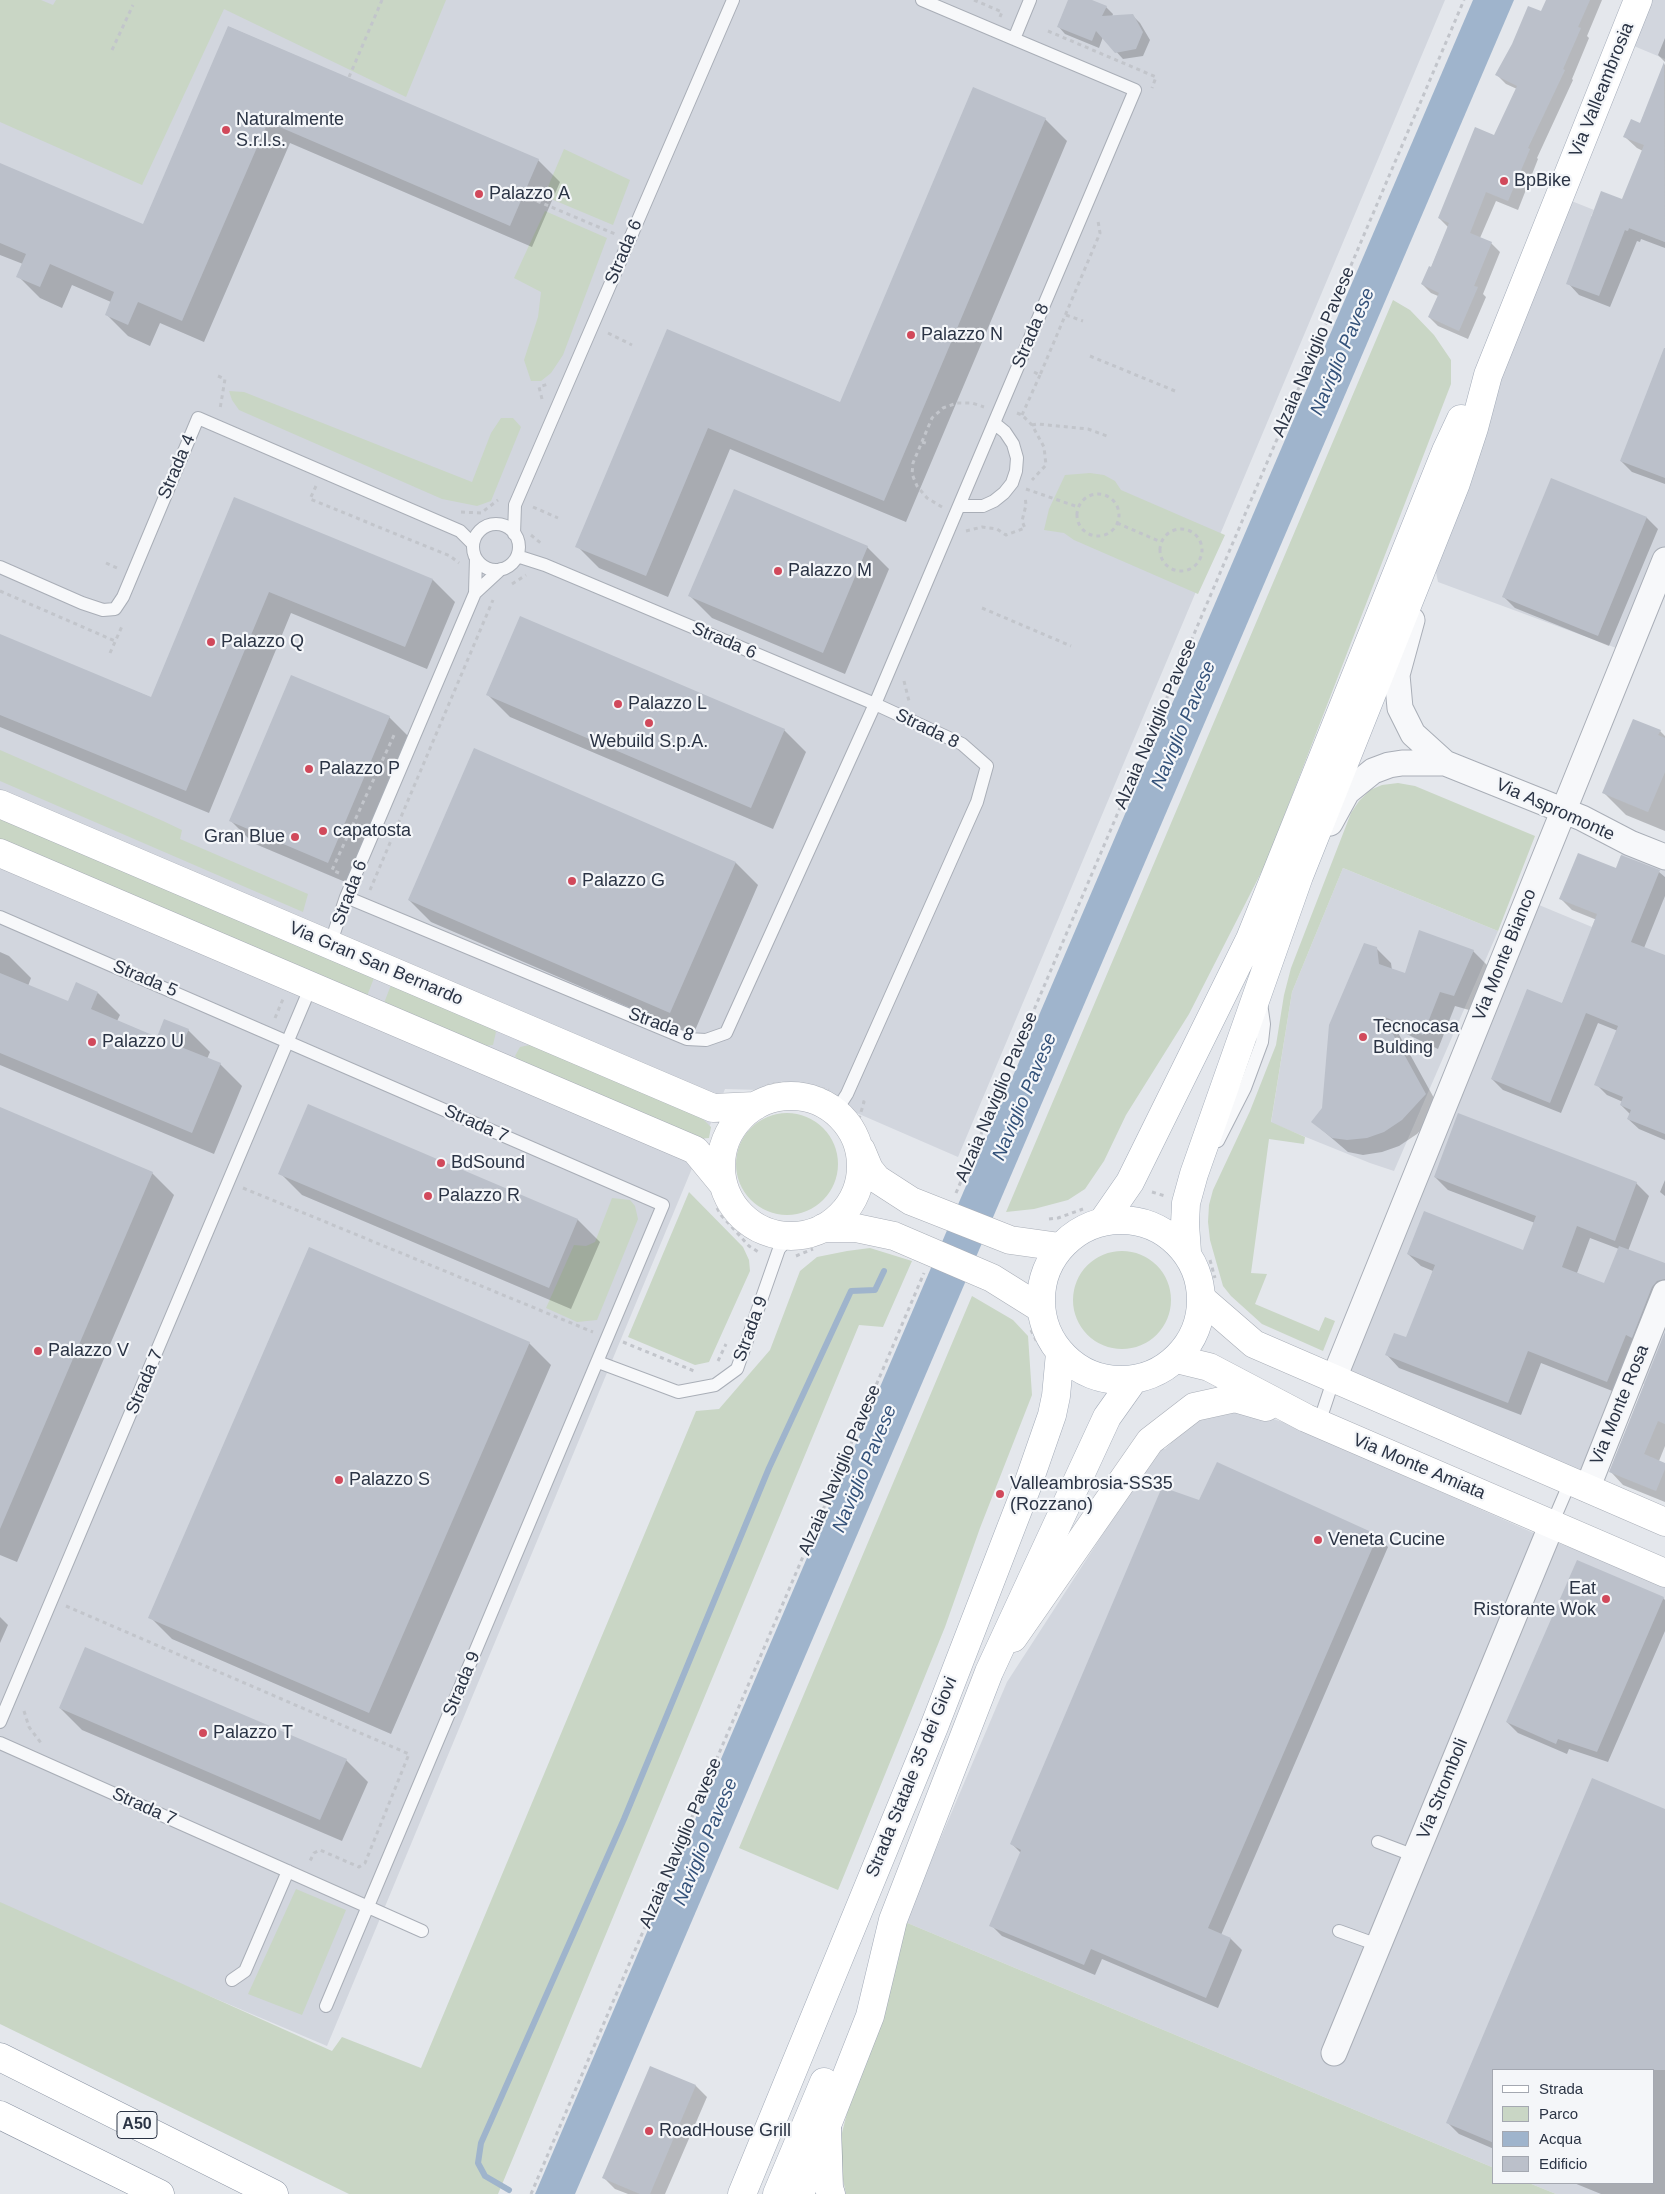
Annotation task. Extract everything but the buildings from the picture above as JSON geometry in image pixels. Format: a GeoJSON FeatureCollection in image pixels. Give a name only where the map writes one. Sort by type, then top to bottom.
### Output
{"type":"FeatureCollection","features":[{"type":"Feature","properties":{"kind":"main road","name":"Via Valleambrosia"},"geometry":{"type":"LineString","coordinates":[[1488,374],[1638,0]]}},
{"type":"Feature","properties":{"kind":"main road"},"geometry":{"type":"LineString","coordinates":[[1187,1252],[1186,1203],[1194,1174],[1299,876],[1456,483],[1488,374]]}},
{"type":"Feature","properties":{"kind":"main road"},"geometry":{"type":"LineString","coordinates":[[1103,1221],[1130,1182],[1250,939],[1446,451],[1461,419],[1488,374]]}},
{"type":"Feature","properties":{"kind":"main road","name":"Via Gran San Bernardo"},"geometry":{"type":"LineString","coordinates":[[0,804],[713,1108],[755,1106]]}},
{"type":"Feature","properties":{"kind":"main road"},"geometry":{"type":"LineString","coordinates":[[0,853],[695,1150],[723,1184],[733,1205],[748,1221],[768,1232],[790,1236],[813,1232],[833,1222],[848,1208],[858,1189],[862,1168],[859,1146]]}},
{"type":"Feature","properties":{"kind":"main road"},"geometry":{"type":"LineString","coordinates":[[723,1184],[721,1162],[726,1140],[738,1120],[755,1106],[775,1098],[796,1096],[817,1100],[836,1111],[850,1127],[869,1169],[876,1179],[911,1201],[1010,1240],[1060,1247]]}},
{"type":"Feature","properties":{"kind":"main road"},"geometry":{"type":"LineString","coordinates":[[823,1228],[856,1228],[894,1236],[992,1278],[1035,1318],[1044,1324],[1050,1339],[1049,1351],[1094,1376],[1114,1380],[1134,1379],[1156,1372],[1176,1359],[1190,1342],[1199,1322],[1202,1300],[1198,1274],[1187,1252],[1170,1235],[1150,1224],[1127,1219],[1103,1221],[1087,1226],[1072,1235],[1060,1247],[1048,1265],[1041,1286],[1035,1318]]}},
{"type":"Feature","properties":{"kind":"main road"},"geometry":{"type":"LineString","coordinates":[[1202,1300],[1254,1344],[1665,1522]]}},
{"type":"Feature","properties":{"kind":"main road","name":"Strada Statale 35 dei Giovi"},"geometry":{"type":"LineString","coordinates":[[742,2194],[934,1727],[1028,1484],[1052,1415],[1049,1351]]}},
{"type":"Feature","properties":{"kind":"main road","name":"Via Monte Amiata"},"geometry":{"type":"LineString","coordinates":[[1176,1359],[1209,1367],[1312,1421],[1665,1573]]}},
{"type":"Feature","properties":{"kind":"main road"},"geometry":{"type":"LineString","coordinates":[[778,2194],[893,1920],[989,1672],[1107,1417],[1134,1379]]}},
{"type":"Feature","properties":{"kind":"main road"},"geometry":{"type":"LineString","coordinates":[[989,1672],[1150,1441],[1194,1407],[1235,1398],[1312,1421]]}},
{"type":"Feature","properties":{"kind":"main road"},"geometry":{"type":"LineString","coordinates":[[800,2194],[870,2016],[893,1920]]}},
{"type":"Feature","properties":{"kind":"main road","name":"A50"},"geometry":{"type":"LineString","coordinates":[[0,2056],[274,2194]]}},
{"type":"Feature","properties":{"kind":"main road"},"geometry":{"type":"LineString","coordinates":[[0,2115],[160,2194]]}},
{"type":"Feature","properties":{"kind":"main road"},"geometry":{"type":"LineString","coordinates":[[827,2125],[829,2188],[831,2194]]}},
{"type":"Feature","properties":{"kind":"street"},"geometry":{"type":"LineString","coordinates":[[1431,547],[1397,675],[1400,708],[1413,734],[1445,763]]}},
{"type":"Feature","properties":{"kind":"street","name":"Via Monte Bianco"},"geometry":{"type":"LineString","coordinates":[[1334,1378],[1665,560]]}},
{"type":"Feature","properties":{"kind":"street"},"geometry":{"type":"LineString","coordinates":[[1283,922],[1305,889],[1334,814],[1348,792],[1373,771],[1389,765],[1445,763]]}},
{"type":"Feature","properties":{"kind":"street","name":"Via Aspromonte"},"geometry":{"type":"LineString","coordinates":[[1445,763],[1563,812],[1582,818],[1630,843],[1665,857]]}},
{"type":"Feature","properties":{"kind":"street","name":"Via Monte Rosa"},"geometry":{"type":"LineString","coordinates":[[1578,1485],[1665,1293]]}},
{"type":"Feature","properties":{"kind":"street","name":"Via Stromboli"},"geometry":{"type":"LineString","coordinates":[[1334,2053],[1552,1524]]}},
{"type":"Feature","properties":{"kind":"lane","name":"Strada 6"},"geometry":{"type":"LineString","coordinates":[[514,534],[515,504],[733,0]]}},
{"type":"Feature","properties":{"kind":"lane"},"geometry":{"type":"LineString","coordinates":[[922,0],[1014,38],[1030,0]]}},
{"type":"Feature","properties":{"kind":"lane","name":"Strada 8"},"geometry":{"type":"LineString","coordinates":[[346,897],[687,1039],[706,1040],[726,1033],[882,688],[1135,90],[1014,38]]}},
{"type":"Feature","properties":{"kind":"lane","name":"Strada 4"},"geometry":{"type":"LineString","coordinates":[[0,567],[82,603],[103,610],[115,609],[124,597],[198,418],[460,531],[473,544]]}},
{"type":"Feature","properties":{"kind":"lane"},"geometry":{"type":"LineString","coordinates":[[959,506],[983,506],[994,501],[1012,483],[1016,471],[1017,458],[1013,444],[1005,432],[994,423]]}},
{"type":"Feature","properties":{"kind":"lane","name":"Strada 6"},"geometry":{"type":"LineString","coordinates":[[493,524],[515,504]]}},
{"type":"Feature","properties":{"kind":"lane"},"geometry":{"type":"LineString","coordinates":[[479,531],[473,544],[476,558],[486,568],[501,569],[508,566],[517,556],[517,540],[508,528],[493,524]]}},
{"type":"Feature","properties":{"kind":"lane","name":"Strada 4"},"geometry":{"type":"LineString","coordinates":[[460,531],[479,531],[493,524]]}},
{"type":"Feature","properties":{"kind":"lane","name":"Strada 6"},"geometry":{"type":"LineString","coordinates":[[517,556],[545,565],[875,704]]}},
{"type":"Feature","properties":{"kind":"lane","name":"Strada 6"},"geometry":{"type":"LineString","coordinates":[[330,945],[346,897],[475,593],[476,558]]}},
{"type":"Feature","properties":{"kind":"lane","name":"Strada 6"},"geometry":{"type":"LineString","coordinates":[[475,593],[501,569]]}},
{"type":"Feature","properties":{"kind":"lane","name":"Strada 8"},"geometry":{"type":"LineString","coordinates":[[836,1111],[847,1094],[977,802],[987,766],[962,744],[875,704]]}},
{"type":"Feature","properties":{"kind":"lane","name":"Strada 5"},"geometry":{"type":"LineString","coordinates":[[0,916],[289,1042]]}},
{"type":"Feature","properties":{"kind":"lane","name":"Strada 7"},"geometry":{"type":"LineString","coordinates":[[0,1722],[289,1042],[311,986]]}},
{"type":"Feature","properties":{"kind":"lane","name":"Strada 7"},"geometry":{"type":"LineString","coordinates":[[289,1042],[663,1205]]}},
{"type":"Feature","properties":{"kind":"lane","name":"Strada 9"},"geometry":{"type":"LineString","coordinates":[[326,2006],[663,1205]]}},
{"type":"Feature","properties":{"kind":"lane","name":"Strada 9"},"geometry":{"type":"LineString","coordinates":[[598,1362],[678,1392],[715,1385],[737,1369],[779,1249],[790,1236]]}},
{"type":"Feature","properties":{"kind":"lane"},"geometry":{"type":"LineString","coordinates":[[1312,1421],[1334,1378]]}},
{"type":"Feature","properties":{"kind":"lane"},"geometry":{"type":"LineString","coordinates":[[1552,1524],[1578,1485]]}},
{"type":"Feature","properties":{"kind":"lane","name":"Strada 7"},"geometry":{"type":"LineString","coordinates":[[0,1743],[422,1931]]}},
{"type":"Feature","properties":{"kind":"lane"},"geometry":{"type":"LineString","coordinates":[[1378,1842],[1415,1856]]}},
{"type":"Feature","properties":{"kind":"lane"},"geometry":{"type":"LineString","coordinates":[[232,1980],[245,1972],[288,1871]]}},
{"type":"Feature","properties":{"kind":"lane"},"geometry":{"type":"LineString","coordinates":[[1339,1931],[1378,1946]]}},
{"type":"Feature","properties":{"kind":"path"},"geometry":{"type":"LineString","coordinates":[[349,77],[382,0]]}},
{"type":"Feature","properties":{"kind":"path"},"geometry":{"type":"LineString","coordinates":[[974,0],[1002,12],[994,30]]}},
{"type":"Feature","properties":{"kind":"path","name":"Alzaia Naviglio Pavese"},"geometry":{"type":"LineString","coordinates":[[948,1216],[1464,0]]}},
{"type":"Feature","properties":{"kind":"path"},"geometry":{"type":"LineString","coordinates":[[112,50],[133,5]]}},
{"type":"Feature","properties":{"kind":"path"},"geometry":{"type":"LineString","coordinates":[[537,201],[629,240]]}},
{"type":"Feature","properties":{"kind":"path"},"geometry":{"type":"LineString","coordinates":[[1066,315],[1083,321]]}},
{"type":"Feature","properties":{"kind":"path"},"geometry":{"type":"LineString","coordinates":[[1090,356],[1175,391]]}},
{"type":"Feature","properties":{"kind":"path"},"geometry":{"type":"LineString","coordinates":[[1022,416],[1040,375]]}},
{"type":"Feature","properties":{"kind":"path"},"geometry":{"type":"LineString","coordinates":[[218,376],[225,379],[220,410]]}},
{"type":"Feature","properties":{"kind":"path"},"geometry":{"type":"LineString","coordinates":[[543,403],[539,387],[549,384],[554,378]]}},
{"type":"Feature","properties":{"kind":"path"},"geometry":{"type":"LineString","coordinates":[[942,507],[926,498],[917,486],[912,474],[913,462],[932,418],[943,408],[957,403],[972,403],[985,407]]}},
{"type":"Feature","properties":{"kind":"path"},"geometry":{"type":"LineString","coordinates":[[1032,426],[1038,424],[1088,429],[1107,436]]}},
{"type":"Feature","properties":{"kind":"path"},"geometry":{"type":"LineString","coordinates":[[922,442],[929,444]]}},
{"type":"Feature","properties":{"kind":"path"},"geometry":{"type":"LineString","coordinates":[[317,483],[310,499],[450,556],[460,564],[464,574],[462,586],[494,601],[364,904]]}},
{"type":"Feature","properties":{"kind":"path"},"geometry":{"type":"LineString","coordinates":[[1024,488],[1078,507]]}},
{"type":"Feature","properties":{"kind":"path"},"geometry":{"type":"LineString","coordinates":[[1102,495],[1109,497],[1118,509],[1117,523],[1108,533],[1102,536],[1089,534],[1084,531],[1077,520],[1078,507],[1088,497],[1102,495]]}},
{"type":"Feature","properties":{"kind":"path"},"geometry":{"type":"LineString","coordinates":[[459,512],[481,513],[501,498],[530,511],[531,507],[558,518]]}},
{"type":"Feature","properties":{"kind":"path"},"geometry":{"type":"LineString","coordinates":[[1117,523],[1162,542]]}},
{"type":"Feature","properties":{"kind":"path"},"geometry":{"type":"LineString","coordinates":[[1178,530],[1192,533],[1201,544],[1200,559],[1191,569],[1178,571],[1172,569],[1167,566],[1160,555],[1162,542],[1171,532],[1178,530]]}},
{"type":"Feature","properties":{"kind":"path"},"geometry":{"type":"LineString","coordinates":[[527,531],[539,543],[549,549]]}},
{"type":"Feature","properties":{"kind":"path"},"geometry":{"type":"LineString","coordinates":[[0,591],[115,641]]}},
{"type":"Feature","properties":{"kind":"path"},"geometry":{"type":"LineString","coordinates":[[982,608],[1071,646]]}},
{"type":"Feature","properties":{"kind":"path"},"geometry":{"type":"LineString","coordinates":[[882,688],[909,701]]}},
{"type":"Feature","properties":{"kind":"path"},"geometry":{"type":"LineString","coordinates":[[335,882],[339,873]]}},
{"type":"Feature","properties":{"kind":"path"},"geometry":{"type":"LineString","coordinates":[[247,1179],[243,1188],[590,1331],[609,1336],[701,1374]]}},
{"type":"Feature","properties":{"kind":"path","name":"Alzaia Naviglio Pavese"},"geometry":{"type":"LineString","coordinates":[[530,2194],[933,1253]]}},
{"type":"Feature","properties":{"kind":"path"},"geometry":{"type":"LineString","coordinates":[[1035,1318],[1037,1340],[1049,1351]]}},
{"type":"Feature","properties":{"kind":"path"},"geometry":{"type":"LineString","coordinates":[[715,1370],[726,1343]]}},
{"type":"Feature","properties":{"kind":"path"},"geometry":{"type":"LineString","coordinates":[[62,1604],[409,1754],[365,1863],[359,1867],[320,1850],[314,1853],[308,1865],[299,1861]]}},
{"type":"Feature","properties":{"kind":"path"},"geometry":{"type":"LineString","coordinates":[[22,1704],[29,1727],[46,1750]]}},
{"type":"Feature","properties":{"kind":"shaded area"},"geometry":{"type":"Polygon","coordinates":[[[0,0],[1445,0],[958,1157],[859,1114],[796,1091],[725,1089],[327,2046],[0,1907],[0,0]]]}},
{"type":"Feature","properties":{"kind":"shaded area"},"geometry":{"type":"Polygon","coordinates":[[[1638,0],[1665,0],[1665,59],[1622,41],[1638,0]]]}},
{"type":"Feature","properties":{"kind":"shaded area"},"geometry":{"type":"Polygon","coordinates":[[[1559,196],[1594,210],[1591,216],[1627,231],[1629,228],[1665,242],[1665,560],[1627,652],[1438,582],[1431,547],[1559,196]]]}},
{"type":"Feature","properties":{"kind":"shaded area"},"geometry":{"type":"Polygon","coordinates":[[[1630,843],[1665,857],[1665,1393],[1631,1379],[1587,1489],[1334,1378],[1527,900],[1592,927],[1622,853],[1630,843]]]}},
{"type":"Feature","properties":{"kind":"shaded area"},"geometry":{"type":"Polygon","coordinates":[[[1343,868],[1498,931],[1394,1171],[1271,1123],[1292,992],[1343,868]]]}},
{"type":"Feature","properties":{"kind":"shaded area"},"geometry":{"type":"Polygon","coordinates":[[[1246,1411],[1283,1422],[1545,1538],[1665,1584],[1665,2194],[1556,2194],[1531,2184],[1655,2184],[1655,2069],[1492,2069],[1492,2167],[905,1922],[1007,1682],[1158,1449],[1165,1449],[1195,1420],[1212,1412],[1246,1411]]]}},
{"type":"Feature","properties":{"kind":"green space"},"geometry":{"type":"Polygon","coordinates":[[[0,0],[41,0],[53,5],[56,0],[446,0],[406,97],[224,9],[142,185],[0,122],[0,0]]]}},
{"type":"Feature","properties":{"kind":"green space"},"geometry":{"type":"Polygon","coordinates":[[[564,149],[630,180],[613,225],[544,196],[564,149]]]}},
{"type":"Feature","properties":{"kind":"green space"},"geometry":{"type":"Polygon","coordinates":[[[545,211],[607,238],[563,355],[551,373],[541,381],[531,381],[524,360],[538,317],[541,292],[514,278],[545,211]]]}},
{"type":"Feature","properties":{"kind":"green space"},"geometry":{"type":"Polygon","coordinates":[[[1393,300],[1410,310],[1434,335],[1451,360],[1451,384],[1266,863],[1189,1014],[1126,1115],[1104,1161],[1085,1189],[1068,1200],[1034,1209],[1006,1212],[1393,300]]]}},
{"type":"Feature","properties":{"kind":"green space"},"geometry":{"type":"Polygon","coordinates":[[[229,391],[244,392],[472,482],[491,433],[501,418],[513,418],[521,427],[491,501],[477,506],[442,499],[239,410],[232,400],[229,391]]]}},
{"type":"Feature","properties":{"kind":"green space"},"geometry":{"type":"Polygon","coordinates":[[[1090,473],[1104,475],[1115,481],[1121,490],[1225,535],[1198,594],[1074,540],[1064,533],[1044,530],[1049,509],[1065,475],[1090,473]]]}},
{"type":"Feature","properties":{"kind":"green space"},"geometry":{"type":"Polygon","coordinates":[[[0,750],[163,821],[182,830],[180,839],[308,894],[303,912],[0,781],[0,750]]]}},
{"type":"Feature","properties":{"kind":"green space"},"geometry":{"type":"Polygon","coordinates":[[[1398,783],[1415,786],[1535,836],[1498,931],[1343,868],[1292,992],[1271,1122],[1305,1137],[1304,1144],[1269,1139],[1251,1273],[1267,1274],[1255,1304],[1319,1331],[1325,1317],[1335,1321],[1323,1351],[1262,1324],[1231,1296],[1223,1286],[1210,1240],[1209,1205],[1213,1190],[1250,1111],[1276,1045],[1284,995],[1291,968],[1351,813],[1370,790],[1382,785],[1398,783]]]}},
{"type":"Feature","properties":{"kind":"green space"},"geometry":{"type":"Polygon","coordinates":[[[0,817],[374,978],[367,996],[0,840],[0,817]]]}},
{"type":"Feature","properties":{"kind":"green space"},"geometry":{"type":"Polygon","coordinates":[[[391,985],[493,1028],[496,1032],[493,1045],[485,1046],[384,1003],[391,985]]]}},
{"type":"Feature","properties":{"kind":"green space"},"geometry":{"type":"Polygon","coordinates":[[[534,1044],[700,1116],[711,1127],[709,1138],[698,1139],[521,1062],[515,1056],[520,1047],[534,1044]]]}},
{"type":"Feature","properties":{"kind":"green space"},"geometry":{"type":"Polygon","coordinates":[[[787,1113],[806,1117],[823,1128],[834,1145],[838,1164],[834,1183],[823,1200],[806,1211],[787,1215],[768,1211],[751,1200],[740,1183],[736,1164],[740,1145],[751,1128],[768,1117],[787,1113]]]}},
{"type":"Feature","properties":{"kind":"green space"},"geometry":{"type":"Polygon","coordinates":[[[689,1192],[743,1247],[749,1260],[750,1271],[709,1362],[695,1365],[628,1337],[689,1192]]]}},
{"type":"Feature","properties":{"kind":"green space"},"geometry":{"type":"Polygon","coordinates":[[[612,1198],[630,1200],[635,1206],[638,1219],[597,1320],[577,1322],[546,1308],[574,1245],[586,1246],[595,1242],[612,1198]]]}},
{"type":"Feature","properties":{"kind":"green space"},"geometry":{"type":"Polygon","coordinates":[[[870,1248],[912,1261],[883,1327],[859,1325],[498,2194],[349,2194],[0,2024],[0,1902],[332,2051],[342,2037],[421,2068],[696,1411],[719,1409],[770,1350],[800,1271],[817,1257],[870,1248]]]}},
{"type":"Feature","properties":{"kind":"green space"},"geometry":{"type":"Polygon","coordinates":[[[1122,1251],[1141,1255],[1157,1265],[1167,1281],[1171,1300],[1167,1319],[1157,1335],[1141,1345],[1122,1349],[1103,1345],[1087,1335],[1077,1319],[1073,1300],[1077,1281],[1087,1265],[1103,1255],[1122,1251]]]}},
{"type":"Feature","properties":{"kind":"green space"},"geometry":{"type":"Polygon","coordinates":[[[972,1296],[1013,1320],[1028,1336],[1032,1395],[980,1528],[945,1627],[838,1890],[739,1848],[972,1296]]]}},
{"type":"Feature","properties":{"kind":"green space"},"geometry":{"type":"Polygon","coordinates":[[[296,1889],[346,1910],[302,2015],[248,1994],[296,1889]]]}},
{"type":"Feature","properties":{"kind":"green space"},"geometry":{"type":"Polygon","coordinates":[[[905,1922],[1492,2167],[1492,2184],[1531,2184],[1556,2194],[846,2194],[841,2170],[840,2141],[859,2065],[905,1922]]]}},
{"type":"Feature","properties":{"kind":"water","name":"Naviglio Pavese"},"geometry":{"type":"Polygon","coordinates":[[[1473,0],[1514,0],[575,2194],[535,2194],[1473,0]]]}},
{"type":"Feature","properties":{"kind":"waterway"},"geometry":{"type":"LineString","coordinates":[[509,2190],[485,2176],[478,2163],[481,2143],[624,1819],[769,1468],[851,1291],[875,1290],[884,1271]]}},
{"type":"Feature","properties":{"kind":"place","name":"Naturalmente S.r.l.s."},"geometry":{"type":"Point","coordinates":[226,130]}},
{"type":"Feature","properties":{"kind":"place","name":"BpBike"},"geometry":{"type":"Point","coordinates":[1504,181]}},
{"type":"Feature","properties":{"kind":"place","name":"Palazzo A"},"geometry":{"type":"Point","coordinates":[479,194]}},
{"type":"Feature","properties":{"kind":"place","name":"Palazzo N"},"geometry":{"type":"Point","coordinates":[911,335]}},
{"type":"Feature","properties":{"kind":"place","name":"Palazzo M"},"geometry":{"type":"Point","coordinates":[778,571]}},
{"type":"Feature","properties":{"kind":"place","name":"Palazzo Q"},"geometry":{"type":"Point","coordinates":[211,642]}},
{"type":"Feature","properties":{"kind":"place","name":"Palazzo L"},"geometry":{"type":"Point","coordinates":[618,704]}},
{"type":"Feature","properties":{"kind":"place","name":"Webuild S.p.A."},"geometry":{"type":"Point","coordinates":[649,723]}},
{"type":"Feature","properties":{"kind":"place","name":"Palazzo P"},"geometry":{"type":"Point","coordinates":[309,769]}},
{"type":"Feature","properties":{"kind":"place","name":"capatosta"},"geometry":{"type":"Point","coordinates":[323,831]}},
{"type":"Feature","properties":{"kind":"place","name":"Gran Blue"},"geometry":{"type":"Point","coordinates":[295,837]}},
{"type":"Feature","properties":{"kind":"place","name":"Palazzo G"},"geometry":{"type":"Point","coordinates":[572,881]}},
{"type":"Feature","properties":{"kind":"place","name":"Tecnocasa Bulding"},"geometry":{"type":"Point","coordinates":[1363,1037]}},
{"type":"Feature","properties":{"kind":"place","name":"Palazzo U"},"geometry":{"type":"Point","coordinates":[92,1042]}},
{"type":"Feature","properties":{"kind":"place","name":"BdSound"},"geometry":{"type":"Point","coordinates":[441,1163]}},
{"type":"Feature","properties":{"kind":"place","name":"Palazzo R"},"geometry":{"type":"Point","coordinates":[428,1196]}},
{"type":"Feature","properties":{"kind":"place","name":"Palazzo V"},"geometry":{"type":"Point","coordinates":[38,1351]}},
{"type":"Feature","properties":{"kind":"place","name":"Palazzo S"},"geometry":{"type":"Point","coordinates":[339,1480]}},
{"type":"Feature","properties":{"kind":"place","name":"Valleambrosia-SS35 (Rozzano)"},"geometry":{"type":"Point","coordinates":[1000,1494]}},
{"type":"Feature","properties":{"kind":"place","name":"Veneta Cucine"},"geometry":{"type":"Point","coordinates":[1318,1540]}},
{"type":"Feature","properties":{"kind":"place","name":"Eat Ristorante Wok"},"geometry":{"type":"Point","coordinates":[1606,1599]}},
{"type":"Feature","properties":{"kind":"place","name":"Palazzo T"},"geometry":{"type":"Point","coordinates":[203,1733]}},
{"type":"Feature","properties":{"kind":"place","name":"RoadHouse Grill"},"geometry":{"type":"Point","coordinates":[649,2131]}}]}
